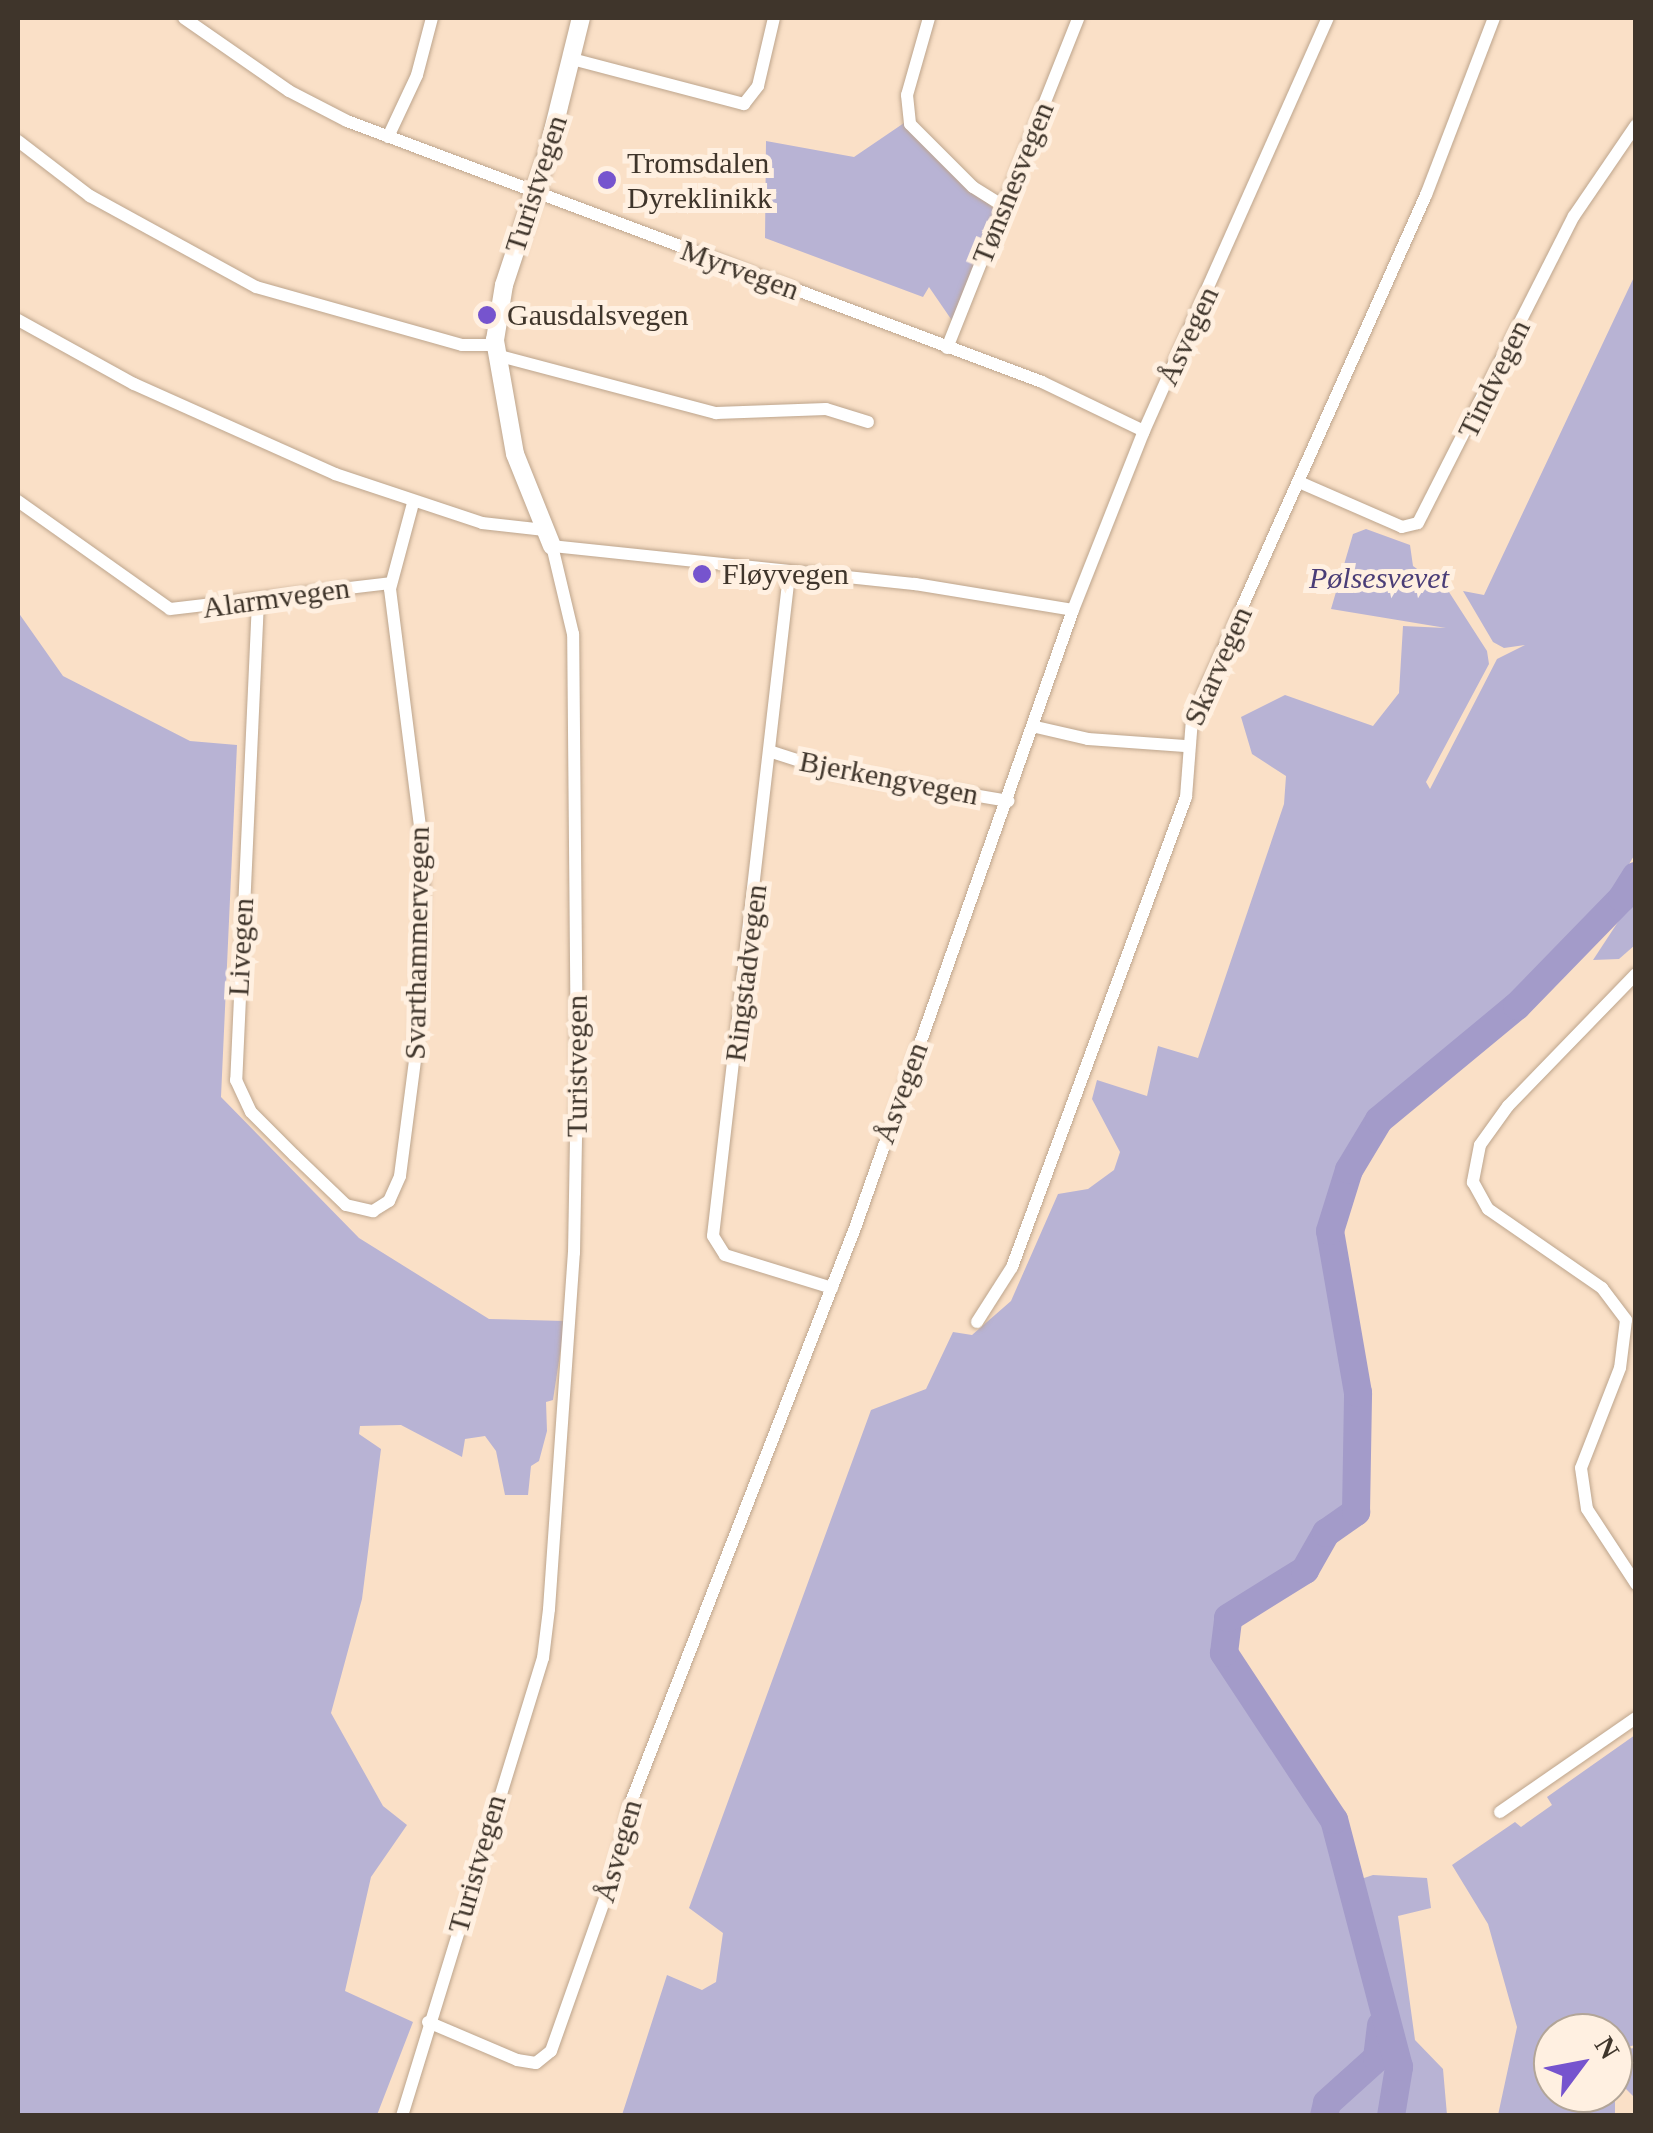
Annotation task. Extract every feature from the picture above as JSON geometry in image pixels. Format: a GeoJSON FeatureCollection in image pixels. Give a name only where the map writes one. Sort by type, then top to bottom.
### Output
{"type":"FeatureCollection","features":[{"type":"Feature","properties":{"kind":"street","name":"Myrvegen"},"geometry":{"type":"LineString","coordinates":[[184,18],[288,91],[388,138],[947,348],[1144,430]]}},
{"type":"Feature","properties":{"kind":"street"},"geometry":{"type":"LineString","coordinates":[[388,138],[416,75],[432,18]]}},
{"type":"Feature","properties":{"kind":"street","name":"Turistvegen"},"geometry":{"type":"LineString","coordinates":[[402,2116],[543,1658],[553,1566],[574,1253],[578,902],[573,634],[548,538],[515,454],[495,350],[504,285],[535,195],[582,18]]}},
{"type":"Feature","properties":{"kind":"street"},"geometry":{"type":"LineString","coordinates":[[572,60],[744,104],[758,86],[774,18]]}},
{"type":"Feature","properties":{"kind":"street"},"geometry":{"type":"LineString","coordinates":[[929,18],[908,91],[910,124],[973,187],[1003,206]]}},
{"type":"Feature","properties":{"kind":"street","name":"Tønsnesvegen"},"geometry":{"type":"LineString","coordinates":[[947,348],[1078,18]]}},
{"type":"Feature","properties":{"kind":"street","name":"Åsvegen"},"geometry":{"type":"LineString","coordinates":[[428,2022],[517,2060],[536,2063],[549,2054],[614,1872],[631,1802],[832,1288],[1036,727],[1073,610],[1144,430],[1328,18]]}},
{"type":"Feature","properties":{"kind":"street","name":"Skarvegen"},"geometry":{"type":"LineString","coordinates":[[976,1322],[1012,1267],[1186,797],[1185,746],[1440,163],[1494,18]]}},
{"type":"Feature","properties":{"kind":"street","name":"Tindvegen"},"geometry":{"type":"LineString","coordinates":[[1300,482],[1402,527],[1418,523],[1568,226],[1636,125]]}},
{"type":"Feature","properties":{"kind":"street"},"geometry":{"type":"LineString","coordinates":[[18,141],[90,196],[256,288],[716,413],[826,408],[868,422]]}},
{"type":"Feature","properties":{"kind":"street"},"geometry":{"type":"LineString","coordinates":[[18,320],[207,418],[413,503],[507,529],[789,575],[915,584],[1073,610]]}},
{"type":"Feature","properties":{"kind":"street","name":"Alarmvegen"},"geometry":{"type":"LineString","coordinates":[[18,501],[158,605],[184,610],[390,583]]}},
{"type":"Feature","properties":{"kind":"street","name":"Svarthammervegen"},"geometry":{"type":"LineString","coordinates":[[387,1204],[404,1160],[412,1093],[424,876],[390,583],[413,503]]}},
{"type":"Feature","properties":{"kind":"street","name":"Ringstadvegen"},"geometry":{"type":"LineString","coordinates":[[789,575],[772,752],[713,1236],[725,1255],[832,1288]]}},
{"type":"Feature","properties":{"kind":"street","name":"Livegen"},"geometry":{"type":"LineString","coordinates":[[258,601],[236,1080],[251,1112],[346,1206],[365,1212],[387,1204]]}},
{"type":"Feature","properties":{"kind":"street"},"geometry":{"type":"LineString","coordinates":[[1036,727],[1088,740],[1185,746]]}},
{"type":"Feature","properties":{"kind":"street","name":"Bjerkengvegen"},"geometry":{"type":"LineString","coordinates":[[772,752],[832,771],[1008,801]]}},
{"type":"Feature","properties":{"kind":"street"},"geometry":{"type":"LineString","coordinates":[[1636,974],[1508,1106],[1480,1146],[1472,1182],[1488,1209],[1602,1288],[1626,1320],[1629,1336],[1620,1368],[1581,1468],[1586,1509],[1636,1584]]}},
{"type":"Feature","properties":{"kind":"street"},"geometry":{"type":"LineString","coordinates":[[1500,1812],[1636,1718]]}},
{"type":"Feature","properties":{"kind":"green space"},"geometry":{"type":"Polygon","coordinates":[[[904,123],[995,210],[953,322],[929,287],[923,297],[765,238],[766,141],[854,157],[904,123]]]}},
{"type":"Feature","properties":{"kind":"green space","name":"Pølsesvevet"},"geometry":{"type":"Polygon","coordinates":[[[1635,275],[1635,854],[1615,888],[1560,950],[1378,1121],[1349,1172],[1329,1233],[1358,1395],[1355,1514],[1325,1535],[1304,1572],[1228,1620],[1224,1655],[1333,1822],[1349,1883],[1373,1875],[1427,1878],[1431,1908],[1398,1916],[1415,2040],[1443,2069],[1447,2115],[622,2115],[667,1975],[702,1990],[716,1982],[723,1933],[689,1908],[871,1410],[926,1389],[953,1332],[972,1335],[1011,1301],[1058,1194],[1088,1189],[1114,1170],[1120,1152],[1092,1099],[1097,1080],[1147,1096],[1158,1046],[1198,1058],[1284,804],[1286,776],[1252,754],[1241,717],[1285,695],[1373,726],[1399,693],[1403,626],[1446,628],[1331,609],[1353,534],[1366,529],[1410,545],[1413,566],[1449,592],[1487,651],[1489,664],[1426,782],[1430,789],[1497,659],[1525,645],[1504,648],[1493,642],[1463,591],[1484,595],[1635,275]]]}},
{"type":"Feature","properties":{"kind":"green space"},"geometry":{"type":"Polygon","coordinates":[[[18,612],[63,676],[190,741],[237,745],[221,1097],[359,1238],[489,1319],[565,1321],[553,1400],[546,1402],[547,1431],[539,1461],[531,1466],[528,1495],[505,1495],[496,1451],[485,1436],[465,1439],[462,1457],[401,1425],[360,1426],[359,1434],[381,1449],[362,1599],[331,1713],[383,1806],[407,1825],[371,1877],[345,1991],[413,2022],[377,2115],[18,2115],[18,612]]]}},
{"type":"Feature","properties":{"kind":"green space"},"geometry":{"type":"Polygon","coordinates":[[[1635,896],[1635,945],[1619,959],[1593,960],[1635,896]]]}},
{"type":"Feature","properties":{"kind":"green space"},"geometry":{"type":"Polygon","coordinates":[[[1635,1735],[1635,2045],[1633,2013],[1533,2013],[1533,2113],[1615,2115],[1498,2115],[1517,2027],[1488,1924],[1452,1865],[1515,1822],[1521,1827],[1552,1805],[1547,1797],[1635,1735]]]}},
{"type":"Feature","properties":{"kind":"green space"},"geometry":{"type":"Polygon","coordinates":[[[1633,2048],[1635,2048],[1635,2098],[1633,2048]]]}},
{"type":"Feature","properties":{"kind":"waterway"},"geometry":{"type":"LineString","coordinates":[[1391,2116],[1399,2067],[1334,1820],[1224,1653],[1228,1618],[1305,1570],[1326,1533],[1356,1512],[1358,1393],[1330,1231],[1349,1170],[1379,1120],[1517,1006],[1622,898],[1636,876]]}},
{"type":"Feature","properties":{"kind":"waterway"},"geometry":{"type":"LineString","coordinates":[[1324,2116],[1327,2103],[1377,2058],[1381,2025]]}},
{"type":"Feature","properties":{"kind":"place","name":"Tromsdalen Dyreklinikk"},"geometry":{"type":"Point","coordinates":[607,180]}},
{"type":"Feature","properties":{"kind":"place","name":"Gausdalsvegen"},"geometry":{"type":"Point","coordinates":[487,315]}},
{"type":"Feature","properties":{"kind":"place","name":"Fløyvegen"},"geometry":{"type":"Point","coordinates":[702,574]}}]}
